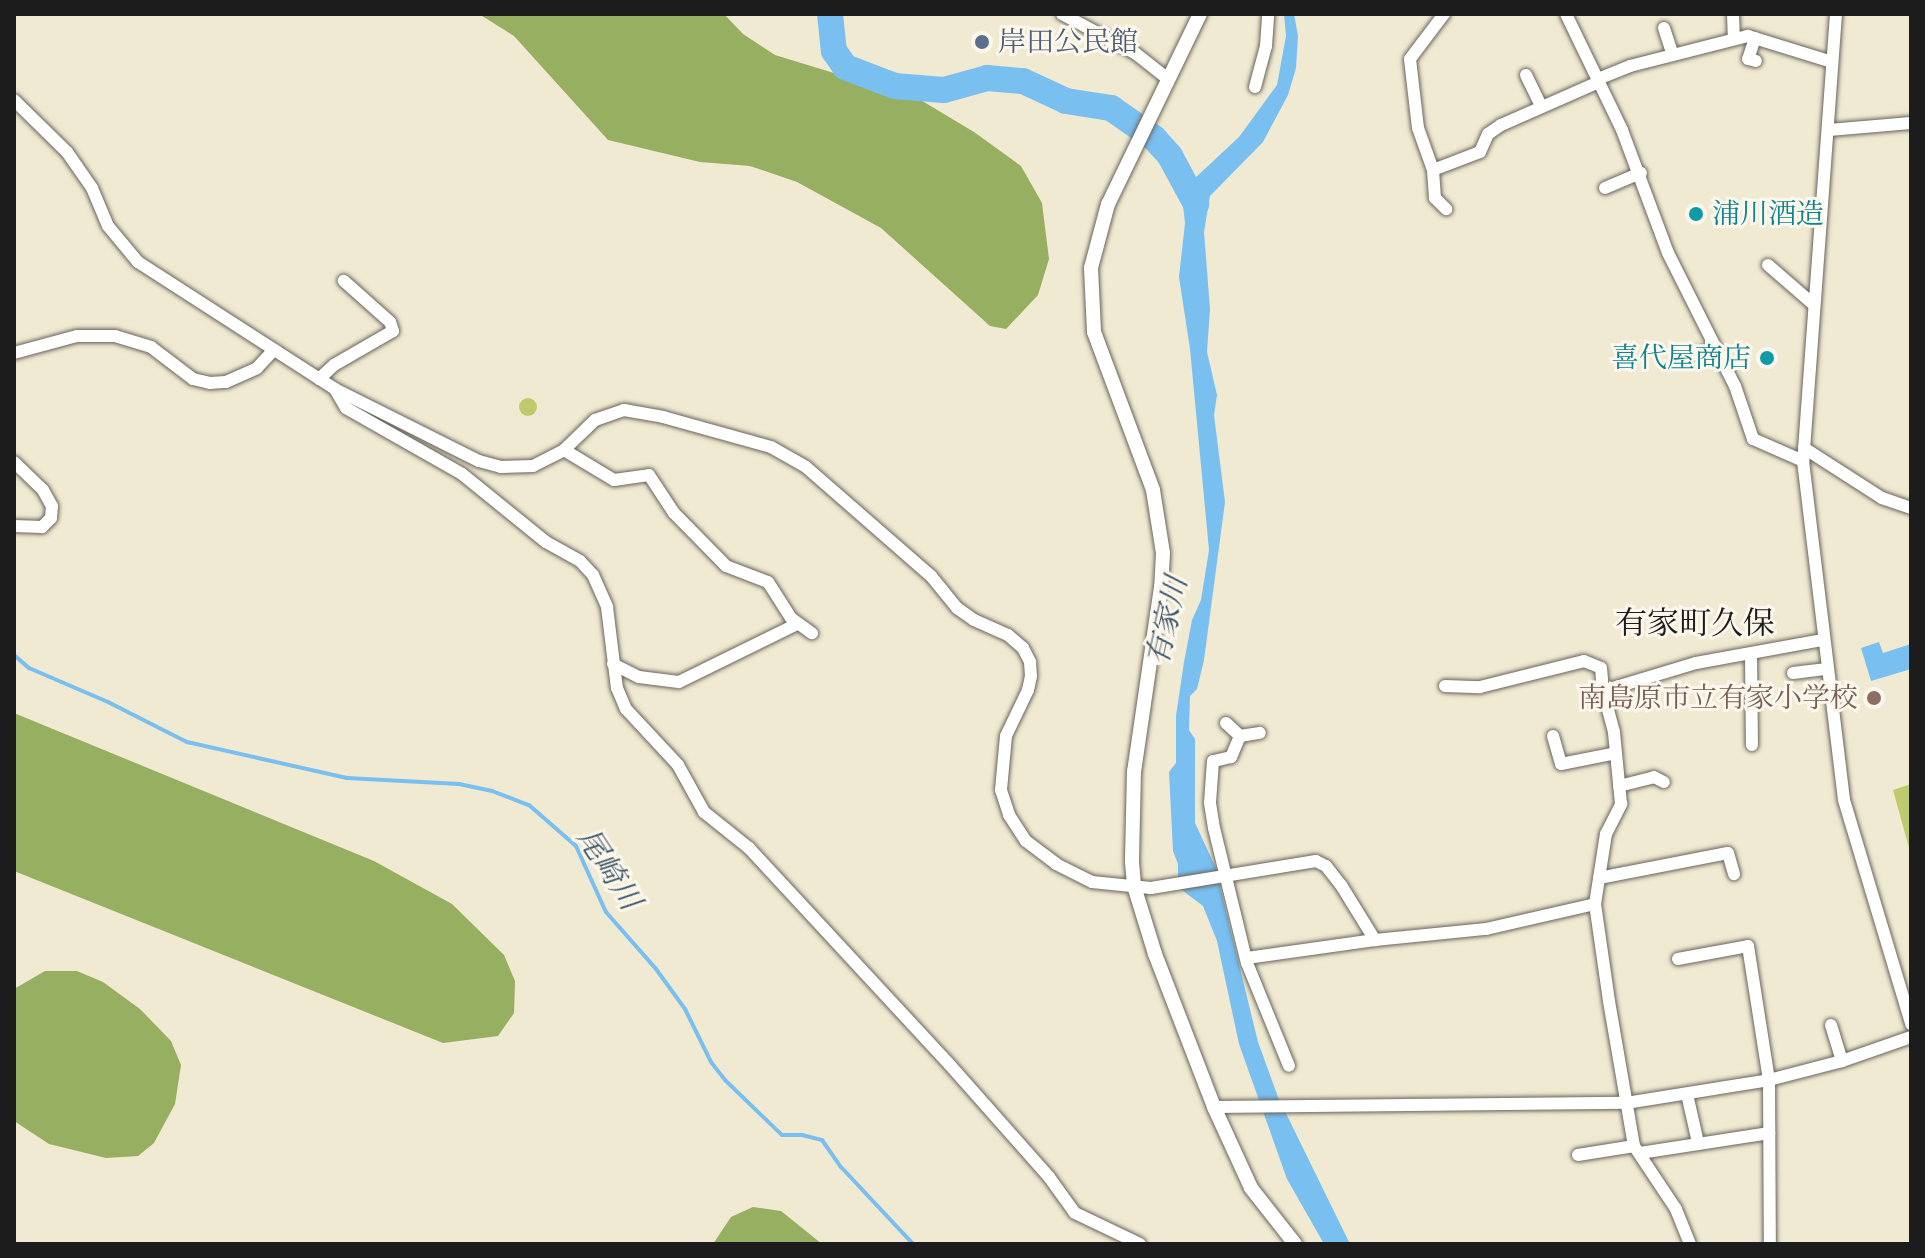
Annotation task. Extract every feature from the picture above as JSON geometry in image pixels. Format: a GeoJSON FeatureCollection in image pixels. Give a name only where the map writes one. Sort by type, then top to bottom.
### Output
{"type":"FeatureCollection","features":[{"type":"Feature","properties":{"kind":"street"},"geometry":{"type":"LineString","coordinates":[[1062,14],[1135,53],[1168,79]]}},
{"type":"Feature","properties":{"kind":"street"},"geometry":{"type":"LineString","coordinates":[[1200,14],[1129,159],[1096,239],[1090,301],[1103,364],[1153,490],[1163,553],[1130,814],[1134,886],[1155,954],[1214,1107],[1251,1188],[1295,1244]]}},
{"type":"Feature","properties":{"kind":"street"},"geometry":{"type":"LineString","coordinates":[[1255,87],[1266,46],[1268,14]]}},
{"type":"Feature","properties":{"kind":"street"},"geometry":{"type":"LineString","coordinates":[[1444,14],[1410,59],[1418,128],[1433,170],[1435,198],[1446,209]]}},
{"type":"Feature","properties":{"kind":"street"},"geometry":{"type":"LineString","coordinates":[[1566,14],[1641,173],[1668,253],[1717,349],[1753,439],[1803,454],[1882,498],[1911,508]]}},
{"type":"Feature","properties":{"kind":"street"},"geometry":{"type":"LineString","coordinates":[[1733,14],[1734,39]]}},
{"type":"Feature","properties":{"kind":"street"},"geometry":{"type":"LineString","coordinates":[[1836,14],[1803,454],[1844,800],[1911,1024]]}},
{"type":"Feature","properties":{"kind":"street"},"geometry":{"type":"LineString","coordinates":[[1664,28],[1673,55]]}},
{"type":"Feature","properties":{"kind":"street"},"geometry":{"type":"LineString","coordinates":[[1433,170],[1468,160],[1480,152],[1491,130],[1630,66],[1734,39],[1755,38],[1832,62]]}},
{"type":"Feature","properties":{"kind":"street"},"geometry":{"type":"LineString","coordinates":[[1755,38],[1748,59],[1756,61]]}},
{"type":"Feature","properties":{"kind":"street"},"geometry":{"type":"LineString","coordinates":[[1526,75],[1541,106]]}},
{"type":"Feature","properties":{"kind":"street"},"geometry":{"type":"LineString","coordinates":[[14,100],[67,152],[92,188],[108,226],[138,262],[335,389],[479,461],[501,467],[533,466],[564,450],[595,420],[624,410],[663,417],[771,447],[806,467],[931,576],[957,608],[974,620],[1008,635],[1023,648],[1030,662],[1028,690],[1006,736],[1001,790],[1009,815],[1026,841],[1056,864],[1092,882],[1112,887],[1151,888],[1316,861],[1326,866],[1375,940]]}},
{"type":"Feature","properties":{"kind":"street"},"geometry":{"type":"LineString","coordinates":[[1829,130],[1911,123]]}},
{"type":"Feature","properties":{"kind":"street"},"geometry":{"type":"LineString","coordinates":[[1605,188],[1641,173]]}},
{"type":"Feature","properties":{"kind":"street"},"geometry":{"type":"LineString","coordinates":[[1768,265],[1813,304]]}},
{"type":"Feature","properties":{"kind":"street"},"geometry":{"type":"LineString","coordinates":[[319,379],[334,365],[393,331],[390,322],[344,281]]}},
{"type":"Feature","properties":{"kind":"street"},"geometry":{"type":"LineString","coordinates":[[14,353],[77,336],[115,336],[151,347],[193,379],[210,383],[226,382],[257,368],[274,350]]}},
{"type":"Feature","properties":{"kind":"street"},"geometry":{"type":"LineString","coordinates":[[1680,358],[1717,349]]}},
{"type":"Feature","properties":{"kind":"street"},"geometry":{"type":"LineString","coordinates":[[335,389],[346,408],[462,474],[546,542],[580,561],[602,590],[617,688],[626,709],[678,765],[713,822],[749,848],[949,1064],[1049,1177],[1075,1213],[1140,1244]]}},
{"type":"Feature","properties":{"kind":"street"},"geometry":{"type":"LineString","coordinates":[[564,450],[614,480],[649,475],[674,513],[726,566],[768,582],[797,624],[812,633]]}},
{"type":"Feature","properties":{"kind":"street"},"geometry":{"type":"LineString","coordinates":[[14,462],[43,490],[52,506],[51,518],[42,527],[14,526]]}},
{"type":"Feature","properties":{"kind":"street"},"geometry":{"type":"LineString","coordinates":[[613,664],[639,677],[679,682],[797,624]]}},
{"type":"Feature","properties":{"kind":"street"},"geometry":{"type":"LineString","coordinates":[[1603,691],[1696,663],[1823,640]]}},
{"type":"Feature","properties":{"kind":"street"},"geometry":{"type":"LineString","coordinates":[[1751,654],[1752,745]]}},
{"type":"Feature","properties":{"kind":"street"},"geometry":{"type":"LineString","coordinates":[[1445,686],[1480,687],[1584,661],[1601,668],[1616,753],[1621,804],[1606,834],[1595,904],[1626,1103],[1637,1150],[1676,1209],[1690,1244]]}},
{"type":"Feature","properties":{"kind":"street"},"geometry":{"type":"LineString","coordinates":[[1793,673],[1827,669]]}},
{"type":"Feature","properties":{"kind":"street"},"geometry":{"type":"LineString","coordinates":[[1226,723],[1240,736]]}},
{"type":"Feature","properties":{"kind":"street"},"geometry":{"type":"LineString","coordinates":[[1240,736],[1260,733]]}},
{"type":"Feature","properties":{"kind":"street"},"geometry":{"type":"LineString","coordinates":[[1240,736],[1231,757],[1213,761],[1210,788],[1214,828],[1247,958],[1289,1066]]}},
{"type":"Feature","properties":{"kind":"street"},"geometry":{"type":"LineString","coordinates":[[1553,736],[1561,764],[1616,753]]}},
{"type":"Feature","properties":{"kind":"street"},"geometry":{"type":"LineString","coordinates":[[1619,786],[1654,777],[1664,782]]}},
{"type":"Feature","properties":{"kind":"street"},"geometry":{"type":"LineString","coordinates":[[1599,878],[1728,853],[1734,874]]}},
{"type":"Feature","properties":{"kind":"street"},"geometry":{"type":"LineString","coordinates":[[1247,958],[1260,953],[1486,929],[1595,904]]}},
{"type":"Feature","properties":{"kind":"street"},"geometry":{"type":"LineString","coordinates":[[1678,959],[1748,946],[1769,1080],[1770,1244]]}},
{"type":"Feature","properties":{"kind":"street"},"geometry":{"type":"LineString","coordinates":[[1831,1025],[1842,1061]]}},
{"type":"Feature","properties":{"kind":"street"},"geometry":{"type":"LineString","coordinates":[[1214,1107],[1626,1103],[1769,1080],[1842,1061],[1911,1037]]}},
{"type":"Feature","properties":{"kind":"street"},"geometry":{"type":"LineString","coordinates":[[1687,1094],[1698,1143]]}},
{"type":"Feature","properties":{"kind":"street"},"geometry":{"type":"LineString","coordinates":[[1578,1155],[1736,1140],[1769,1133]]}},
{"type":"Feature","properties":{"kind":"green space"},"geometry":{"type":"Polygon","coordinates":[[[479,14],[724,14],[743,34],[775,55],[919,99],[974,132],[1021,166],[1042,203],[1049,259],[1038,295],[1006,329],[990,326],[881,228],[797,182],[750,166],[700,162],[608,140],[514,36],[479,14]]]}},
{"type":"Feature","properties":{"kind":"green space"},"geometry":{"type":"Polygon","coordinates":[[[524,398],[532,398],[537,407],[535,414],[524,416],[519,411],[519,403],[524,398]]]}},
{"type":"Feature","properties":{"kind":"green space"},"geometry":{"type":"Polygon","coordinates":[[[14,713],[374,861],[452,904],[504,955],[515,981],[514,1013],[498,1036],[443,1043],[14,871],[14,713]]]}},
{"type":"Feature","properties":{"kind":"green space"},"geometry":{"type":"Polygon","coordinates":[[[1911,784],[1911,855],[1893,790],[1911,784]]]}},
{"type":"Feature","properties":{"kind":"green space"},"geometry":{"type":"Polygon","coordinates":[[[45,971],[77,971],[103,982],[140,1009],[171,1041],[181,1065],[175,1104],[154,1143],[138,1156],[106,1158],[49,1144],[14,1121],[14,989],[45,971]]]}},
{"type":"Feature","properties":{"kind":"green space"},"geometry":{"type":"Polygon","coordinates":[[[753,1207],[781,1211],[822,1244],[713,1244],[731,1217],[753,1207]]]}},
{"type":"Feature","properties":{"kind":"water"},"geometry":{"type":"Polygon","coordinates":[[[1284,14],[1294,14],[1298,36],[1296,68],[1288,95],[1263,142],[1210,196],[1204,232],[1210,309],[1207,352],[1217,395],[1214,415],[1225,502],[1204,660],[1197,689],[1190,696],[1189,730],[1195,739],[1195,823],[1215,866],[1258,1042],[1278,1097],[1350,1244],[1324,1244],[1287,1179],[1239,1044],[1217,941],[1203,906],[1178,887],[1178,864],[1173,851],[1169,772],[1176,763],[1176,716],[1184,662],[1192,620],[1201,600],[1209,550],[1190,349],[1179,277],[1185,223],[1183,205],[1194,179],[1239,137],[1277,85],[1286,36],[1284,14]]]}},
{"type":"Feature","properties":{"kind":"water"},"geometry":{"type":"Polygon","coordinates":[[[1879,642],[1883,653],[1911,644],[1911,669],[1871,681],[1861,648],[1879,642]]]}},
{"type":"Feature","properties":{"kind":"waterway"},"geometry":{"type":"LineString","coordinates":[[830,14],[834,51],[845,67],[895,86],[944,90],[987,78],[1023,81],[1066,101],[1111,108],[1154,138],[1170,156],[1196,204]]}},
{"type":"Feature","properties":{"kind":"waterway","name":"尾崎川"},"geometry":{"type":"LineString","coordinates":[[14,655],[29,668],[108,702],[187,742],[347,778],[459,784],[492,791],[529,805],[576,846],[606,912],[656,969],[685,1009],[711,1062],[725,1080],[782,1135],[802,1135],[822,1140],[841,1167],[913,1244]]}},
{"type":"Feature","properties":{"kind":"place","name":"岸田公民館"},"geometry":{"type":"Point","coordinates":[982,42]}},
{"type":"Feature","properties":{"kind":"place","name":"浦川酒造"},"geometry":{"type":"Point","coordinates":[1696,214]}},
{"type":"Feature","properties":{"kind":"place","name":"喜代屋商店"},"geometry":{"type":"Point","coordinates":[1767,358]}},
{"type":"Feature","properties":{"kind":"place","name":"南島原市立有家小学校"},"geometry":{"type":"Point","coordinates":[1874,698]}},
{"type":"Feature","properties":{"kind":"district","name":"有家町久保"},"geometry":{"type":"Point","coordinates":[1695,623]}},
{"type":"Feature","properties":{"kind":"water label","name":"有家川"},"geometry":{"type":"Point","coordinates":[1167,621]}}]}
